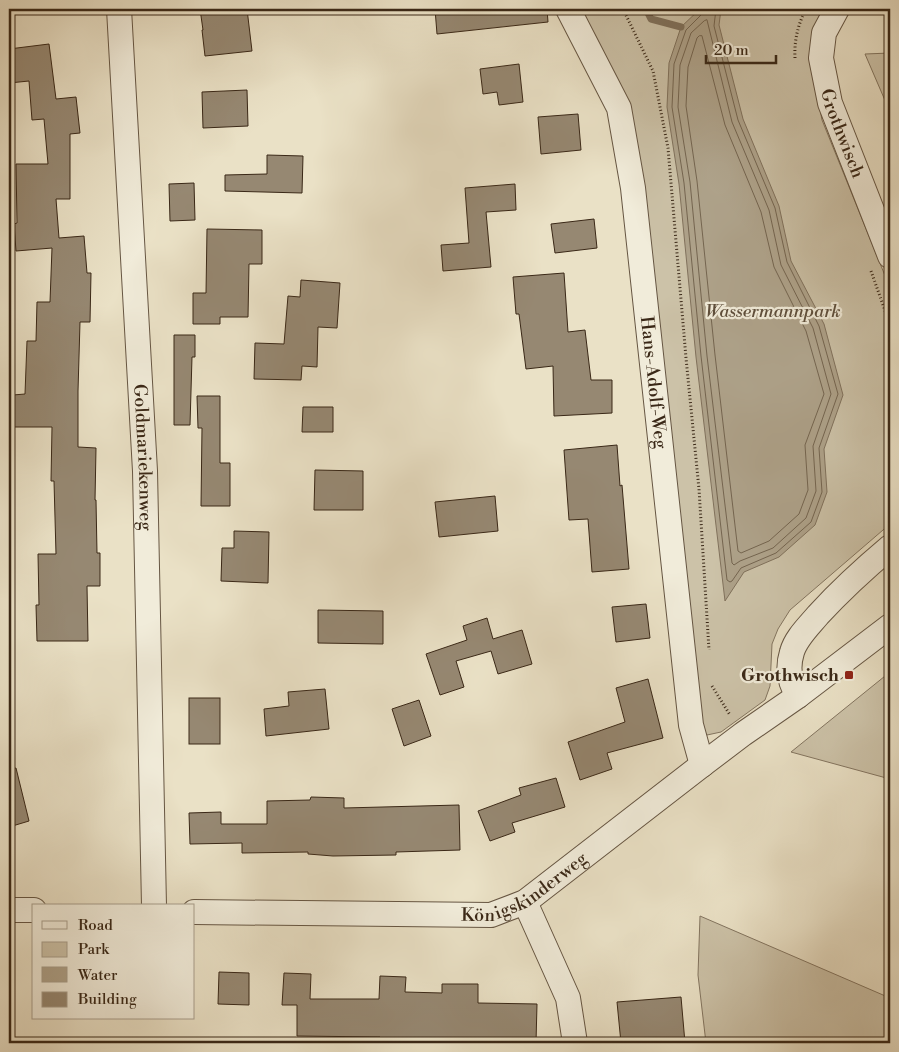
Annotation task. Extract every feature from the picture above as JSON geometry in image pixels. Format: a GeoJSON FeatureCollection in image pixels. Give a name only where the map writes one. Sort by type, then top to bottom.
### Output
{"type":"FeatureCollection","features":[{"type":"Feature","properties":{"kind":"street","name":"Goldmariekenweg"},"geometry":{"type":"LineString","coordinates":[[119,9],[145,471],[154,904]]}},
{"type":"Feature","properties":{"kind":"street","name":"Hans-Adolf-Weg"},"geometry":{"type":"LineString","coordinates":[[568,9],[619,108],[634,188],[691,725],[702,765]]}},
{"type":"Feature","properties":{"kind":"street","name":"Grothwisch"},"geometry":{"type":"LineString","coordinates":[[837,9],[824,32],[821,58],[828,94],[890,256]]}},
{"type":"Feature","properties":{"kind":"street"},"geometry":{"type":"LineString","coordinates":[[798,696],[792,688],[789,667],[792,652],[798,638],[864,569],[890,547]]}},
{"type":"Feature","properties":{"kind":"street","name":"Königskinderweg"},"geometry":{"type":"LineString","coordinates":[[195,912],[491,915],[526,902],[702,765],[798,696],[890,626]]}},
{"type":"Feature","properties":{"kind":"street"},"geometry":{"type":"LineString","coordinates":[[526,902],[568,998],[575,1043]]}},
{"type":"Feature","properties":{"kind":"street"},"geometry":{"type":"LineString","coordinates":[[9,910],[32,910]]}},
{"type":"Feature","properties":{"kind":"path"},"geometry":{"type":"LineString","coordinates":[[623,9],[653,71],[668,148],[686,358],[700,489],[709,656]]}},
{"type":"Feature","properties":{"kind":"path"},"geometry":{"type":"LineString","coordinates":[[711,685],[743,734]]}},
{"type":"Feature","properties":{"kind":"green space","name":"Wassermannpark"},"geometry":{"type":"Polygon","coordinates":[[[578,9],[845,9],[813,71],[822,120],[890,288],[890,524],[790,610],[778,629],[772,644],[770,686],[765,700],[721,732],[707,735],[698,723],[625,110],[578,9]]]}},
{"type":"Feature","properties":{"kind":"green space"},"geometry":{"type":"Polygon","coordinates":[[[890,53],[890,112],[865,54],[890,53]]]}},
{"type":"Feature","properties":{"kind":"green space"},"geometry":{"type":"Polygon","coordinates":[[[890,672],[890,779],[791,752],[890,672]]]}},
{"type":"Feature","properties":{"kind":"green space"},"geometry":{"type":"Polygon","coordinates":[[[700,916],[890,998],[890,1043],[706,1043],[698,975],[700,916]]]}},
{"type":"Feature","properties":{"kind":"water"},"geometry":{"type":"Polygon","coordinates":[[[700,9],[721,9],[719,25],[743,119],[779,206],[791,261],[824,324],[843,395],[824,449],[827,492],[815,525],[779,557],[744,572],[725,601],[696,357],[679,184],[667,107],[669,63],[681,27],[700,9]]]}},
{"type":"Feature","properties":{"kind":"building"},"geometry":{"type":"Polygon","coordinates":[[[200,9],[247,9],[252,51],[205,56],[200,9]]]}},
{"type":"Feature","properties":{"kind":"building"},"geometry":{"type":"Polygon","coordinates":[[[435,9],[547,9],[548,22],[437,34],[435,9]]]}},
{"type":"Feature","properties":{"kind":"building"},"geometry":{"type":"Polygon","coordinates":[[[49,44],[56,99],[76,97],[80,133],[70,134],[70,199],[56,199],[59,238],[84,236],[87,273],[91,273],[90,322],[80,322],[78,391],[78,447],[96,448],[95,500],[97,553],[100,553],[100,586],[87,586],[88,641],[37,641],[36,605],[39,605],[38,554],[56,554],[54,481],[51,481],[52,427],[13,427],[13,395],[25,394],[27,341],[36,341],[37,302],[50,302],[52,248],[16,251],[14,224],[17,223],[16,164],[48,164],[44,119],[32,120],[29,81],[9,83],[9,49],[49,44]]]}},
{"type":"Feature","properties":{"kind":"building"},"geometry":{"type":"Polygon","coordinates":[[[519,64],[523,102],[499,105],[497,92],[483,94],[480,69],[519,64]]]}},
{"type":"Feature","properties":{"kind":"building"},"geometry":{"type":"Polygon","coordinates":[[[247,90],[248,126],[203,128],[202,92],[247,90]]]}},
{"type":"Feature","properties":{"kind":"building"},"geometry":{"type":"Polygon","coordinates":[[[578,114],[581,150],[541,154],[538,117],[578,114]]]}},
{"type":"Feature","properties":{"kind":"building"},"geometry":{"type":"Polygon","coordinates":[[[267,155],[303,156],[302,193],[225,191],[225,175],[267,174],[267,155]]]}},
{"type":"Feature","properties":{"kind":"building"},"geometry":{"type":"Polygon","coordinates":[[[194,183],[195,220],[170,221],[169,184],[194,183]]]}},
{"type":"Feature","properties":{"kind":"building"},"geometry":{"type":"Polygon","coordinates":[[[515,184],[516,210],[486,212],[491,267],[443,271],[441,245],[469,243],[465,188],[515,184]]]}},
{"type":"Feature","properties":{"kind":"building"},"geometry":{"type":"Polygon","coordinates":[[[594,219],[597,248],[555,253],[551,224],[594,219]]]}},
{"type":"Feature","properties":{"kind":"building"},"geometry":{"type":"Polygon","coordinates":[[[207,229],[262,230],[262,264],[249,264],[248,317],[220,317],[220,324],[193,324],[193,293],[206,293],[207,229]]]}},
{"type":"Feature","properties":{"kind":"building"},"geometry":{"type":"Polygon","coordinates":[[[564,273],[568,332],[585,330],[591,380],[612,380],[612,413],[554,416],[553,366],[526,369],[519,314],[516,314],[513,277],[564,273]]]}},
{"type":"Feature","properties":{"kind":"building"},"geometry":{"type":"Polygon","coordinates":[[[301,280],[340,283],[337,328],[318,327],[317,367],[302,366],[301,380],[254,379],[255,343],[284,344],[288,296],[300,297],[301,280]]]}},
{"type":"Feature","properties":{"kind":"building"},"geometry":{"type":"Polygon","coordinates":[[[174,335],[195,335],[195,357],[192,357],[190,425],[174,425],[174,335]]]}},
{"type":"Feature","properties":{"kind":"building"},"geometry":{"type":"Polygon","coordinates":[[[197,396],[220,396],[220,463],[230,463],[230,506],[201,506],[202,428],[198,428],[197,396]]]}},
{"type":"Feature","properties":{"kind":"building"},"geometry":{"type":"Polygon","coordinates":[[[303,407],[333,407],[333,432],[302,432],[303,407]]]}},
{"type":"Feature","properties":{"kind":"building"},"geometry":{"type":"Polygon","coordinates":[[[617,445],[629,569],[592,572],[588,519],[569,520],[564,450],[617,445]]]}},
{"type":"Feature","properties":{"kind":"building"},"geometry":{"type":"Polygon","coordinates":[[[315,470],[363,471],[363,510],[314,510],[315,470]]]}},
{"type":"Feature","properties":{"kind":"building"},"geometry":{"type":"Polygon","coordinates":[[[495,496],[498,531],[439,537],[435,502],[495,496]]]}},
{"type":"Feature","properties":{"kind":"building"},"geometry":{"type":"Polygon","coordinates":[[[234,531],[269,532],[268,583],[221,581],[222,548],[234,548],[234,531]]]}},
{"type":"Feature","properties":{"kind":"building"},"geometry":{"type":"Polygon","coordinates":[[[646,604],[650,638],[616,642],[612,607],[646,604]]]}},
{"type":"Feature","properties":{"kind":"building"},"geometry":{"type":"Polygon","coordinates":[[[318,610],[383,611],[383,644],[318,643],[318,610]]]}},
{"type":"Feature","properties":{"kind":"building"},"geometry":{"type":"Polygon","coordinates":[[[487,618],[493,639],[522,630],[532,664],[498,674],[491,651],[456,661],[464,687],[440,695],[426,654],[467,640],[463,626],[487,618]]]}},
{"type":"Feature","properties":{"kind":"building"},"geometry":{"type":"Polygon","coordinates":[[[648,679],[663,738],[607,753],[612,769],[580,780],[568,742],[625,722],[616,688],[648,679]]]}},
{"type":"Feature","properties":{"kind":"building"},"geometry":{"type":"Polygon","coordinates":[[[325,689],[329,729],[266,736],[264,709],[289,706],[288,692],[325,689]]]}},
{"type":"Feature","properties":{"kind":"building"},"geometry":{"type":"Polygon","coordinates":[[[189,698],[220,698],[220,744],[189,744],[189,698]]]}},
{"type":"Feature","properties":{"kind":"building"},"geometry":{"type":"Polygon","coordinates":[[[419,700],[431,736],[404,746],[392,709],[419,700]]]}},
{"type":"Feature","properties":{"kind":"building"},"geometry":{"type":"Polygon","coordinates":[[[16,768],[29,821],[9,827],[9,769],[16,768]]]}},
{"type":"Feature","properties":{"kind":"building"},"geometry":{"type":"Polygon","coordinates":[[[556,778],[565,807],[512,823],[515,832],[490,841],[478,811],[521,795],[519,788],[556,778]]]}},
{"type":"Feature","properties":{"kind":"building"},"geometry":{"type":"Polygon","coordinates":[[[311,797],[344,798],[344,808],[459,805],[460,850],[396,852],[396,855],[333,856],[308,854],[308,852],[242,853],[242,843],[190,844],[189,813],[221,812],[221,824],[267,824],[267,801],[310,800],[311,797]]]}},
{"type":"Feature","properties":{"kind":"building"},"geometry":{"type":"Polygon","coordinates":[[[219,972],[249,973],[249,1005],[218,1004],[219,972]]]}},
{"type":"Feature","properties":{"kind":"building"},"geometry":{"type":"Polygon","coordinates":[[[284,973],[311,974],[310,999],[379,999],[380,976],[406,977],[405,992],[442,993],[442,984],[478,984],[478,1003],[537,1004],[536,1043],[506,1043],[506,1040],[400,1039],[400,1043],[380,1043],[380,1037],[297,1036],[297,1005],[282,1005],[284,973]]]}},
{"type":"Feature","properties":{"kind":"building"},"geometry":{"type":"Polygon","coordinates":[[[681,997],[685,1043],[621,1043],[617,1002],[681,997]]]}},
{"type":"Feature","properties":{"kind":"waterway"},"geometry":{"type":"LineString","coordinates":[[646,9],[651,19],[681,27]]}},
{"type":"Feature","properties":{"kind":"place","name":"Grothwisch"},"geometry":{"type":"Point","coordinates":[849,675]}}]}
